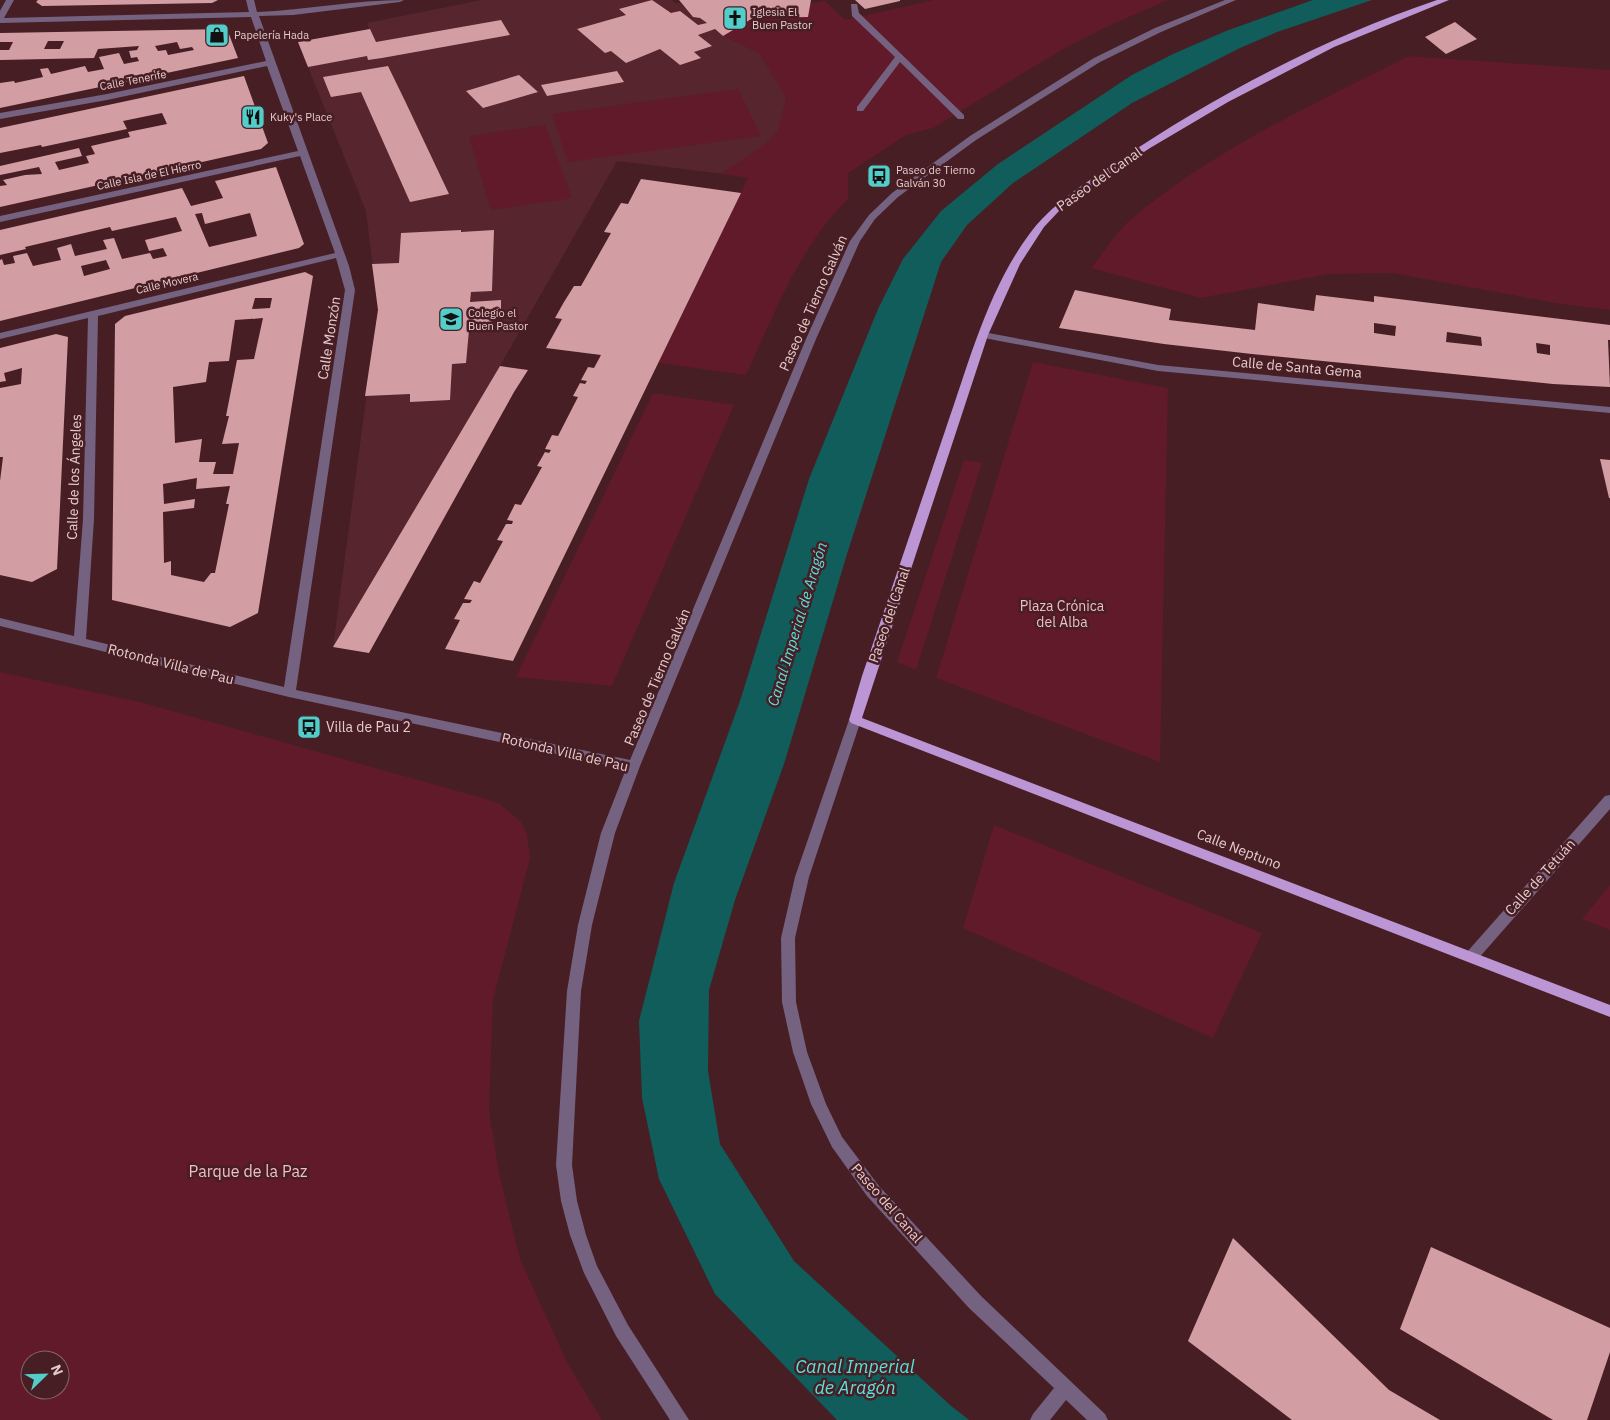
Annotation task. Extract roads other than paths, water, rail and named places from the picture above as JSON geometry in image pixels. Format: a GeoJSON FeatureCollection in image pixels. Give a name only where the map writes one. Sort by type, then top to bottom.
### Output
{"type":"FeatureCollection","features":[{"type":"Feature","properties":{"kind":"main road","name":"Paseo del Canal"},"geometry":{"type":"LineString","coordinates":[[855,720],[868,676],[983,335],[1003,286],[1029,240],[1053,211],[1165,134],[1283,69],[1369,27],[1445,0]]}},
{"type":"Feature","properties":{"kind":"main road","name":"Calle Neptuno"},"geometry":{"type":"LineString","coordinates":[[855,720],[1472,956],[1610,1011]]}},
{"type":"Feature","properties":{"kind":"street"},"geometry":{"type":"LineString","coordinates":[[10,0],[0,20],[313,12],[400,0]]}},
{"type":"Feature","properties":{"kind":"street","name":"Calle Monzón"},"geometry":{"type":"LineString","coordinates":[[250,0],[270,63],[349,283],[350,297],[289,693]]}},
{"type":"Feature","properties":{"kind":"street","name":"Paseo de Tierno Galván"},"geometry":{"type":"LineString","coordinates":[[634,766],[810,339],[854,241],[863,227],[895,195],[972,138],[1097,60],[1158,30],[1232,0]]}},
{"type":"Feature","properties":{"kind":"street"},"geometry":{"type":"LineString","coordinates":[[868,12],[854,10],[961,117]]}},
{"type":"Feature","properties":{"kind":"street"},"geometry":{"type":"LineString","coordinates":[[881,39],[894,36]]}},
{"type":"Feature","properties":{"kind":"street"},"geometry":{"type":"LineString","coordinates":[[860,108],[899,57]]}},
{"type":"Feature","properties":{"kind":"street","name":"Calle Tenerife"},"geometry":{"type":"LineString","coordinates":[[0,116],[107,97],[270,63]]}},
{"type":"Feature","properties":{"kind":"street","name":"Calle Isla de El Hierro"},"geometry":{"type":"LineString","coordinates":[[0,219],[303,152]]}},
{"type":"Feature","properties":{"kind":"street","name":"Calle Movera"},"geometry":{"type":"LineString","coordinates":[[0,336],[339,255]]}},
{"type":"Feature","properties":{"kind":"street","name":"Calle de los Ángeles"},"geometry":{"type":"LineString","coordinates":[[80,641],[84,607],[90,463],[93,314]]}},
{"type":"Feature","properties":{"kind":"street","name":"Calle de Santa Gema"},"geometry":{"type":"LineString","coordinates":[[983,335],[1158,368],[1610,410]]}},
{"type":"Feature","properties":{"kind":"street","name":"Rotonda Villa de Pau"},"geometry":{"type":"LineString","coordinates":[[0,622],[289,693],[634,766],[608,833],[585,925],[574,991],[564,1165],[566,1192],[573,1223],[597,1283],[622,1334],[680,1420]]}},
{"type":"Feature","properties":{"kind":"street","name":"Paseo del Canal"},"geometry":{"type":"LineString","coordinates":[[855,720],[802,877],[788,938],[789,1002],[800,1052],[819,1104],[837,1142],[873,1191],[974,1302],[1099,1420]]}},
{"type":"Feature","properties":{"kind":"street","name":"Calle de Tetuán"},"geometry":{"type":"LineString","coordinates":[[1472,956],[1610,800]]}},
{"type":"Feature","properties":{"kind":"street"},"geometry":{"type":"LineString","coordinates":[[1039,1420],[1064,1389]]}},
{"type":"Feature","properties":{"kind":"water","name":"Canal Imperial de Aragón"},"geometry":{"type":"Polygon","coordinates":[[[1313,0],[1372,0],[1277,32],[1240,48],[1132,103],[1013,183],[967,225],[941,262],[847,554],[784,764],[735,900],[709,990],[708,1071],[720,1144],[794,1261],[950,1405],[969,1420],[837,1420],[715,1294],[659,1179],[642,1098],[639,1021],[674,883],[740,701],[809,479],[878,309],[903,259],[941,211],[998,164],[1132,75],[1173,54],[1226,31],[1313,0]]]}},
{"type":"Feature","properties":{"kind":"place","name":"Iglesia El Buen Pastor"},"geometry":{"type":"Point","coordinates":[735,18]}},
{"type":"Feature","properties":{"kind":"place","name":"Papelería Hada"},"geometry":{"type":"Point","coordinates":[217,35]}},
{"type":"Feature","properties":{"kind":"place","name":"Kuky's Place"},"geometry":{"type":"Point","coordinates":[253,117]}},
{"type":"Feature","properties":{"kind":"place","name":"Paseo de Tierno Galván 30"},"geometry":{"type":"Point","coordinates":[879,176]}},
{"type":"Feature","properties":{"kind":"place","name":"Colegio el Buen Pastor"},"geometry":{"type":"Point","coordinates":[451,319]}},
{"type":"Feature","properties":{"kind":"place","name":"Villa de Pau 2"},"geometry":{"type":"Point","coordinates":[309,727]}},
{"type":"Feature","properties":{"kind":"park label","name":"Plaza Crónica del Alba"},"geometry":{"type":"Point","coordinates":[1062,614]}},
{"type":"Feature","properties":{"kind":"park label","name":"Parque de la Paz"},"geometry":{"type":"Point","coordinates":[248,1171]}}]}
